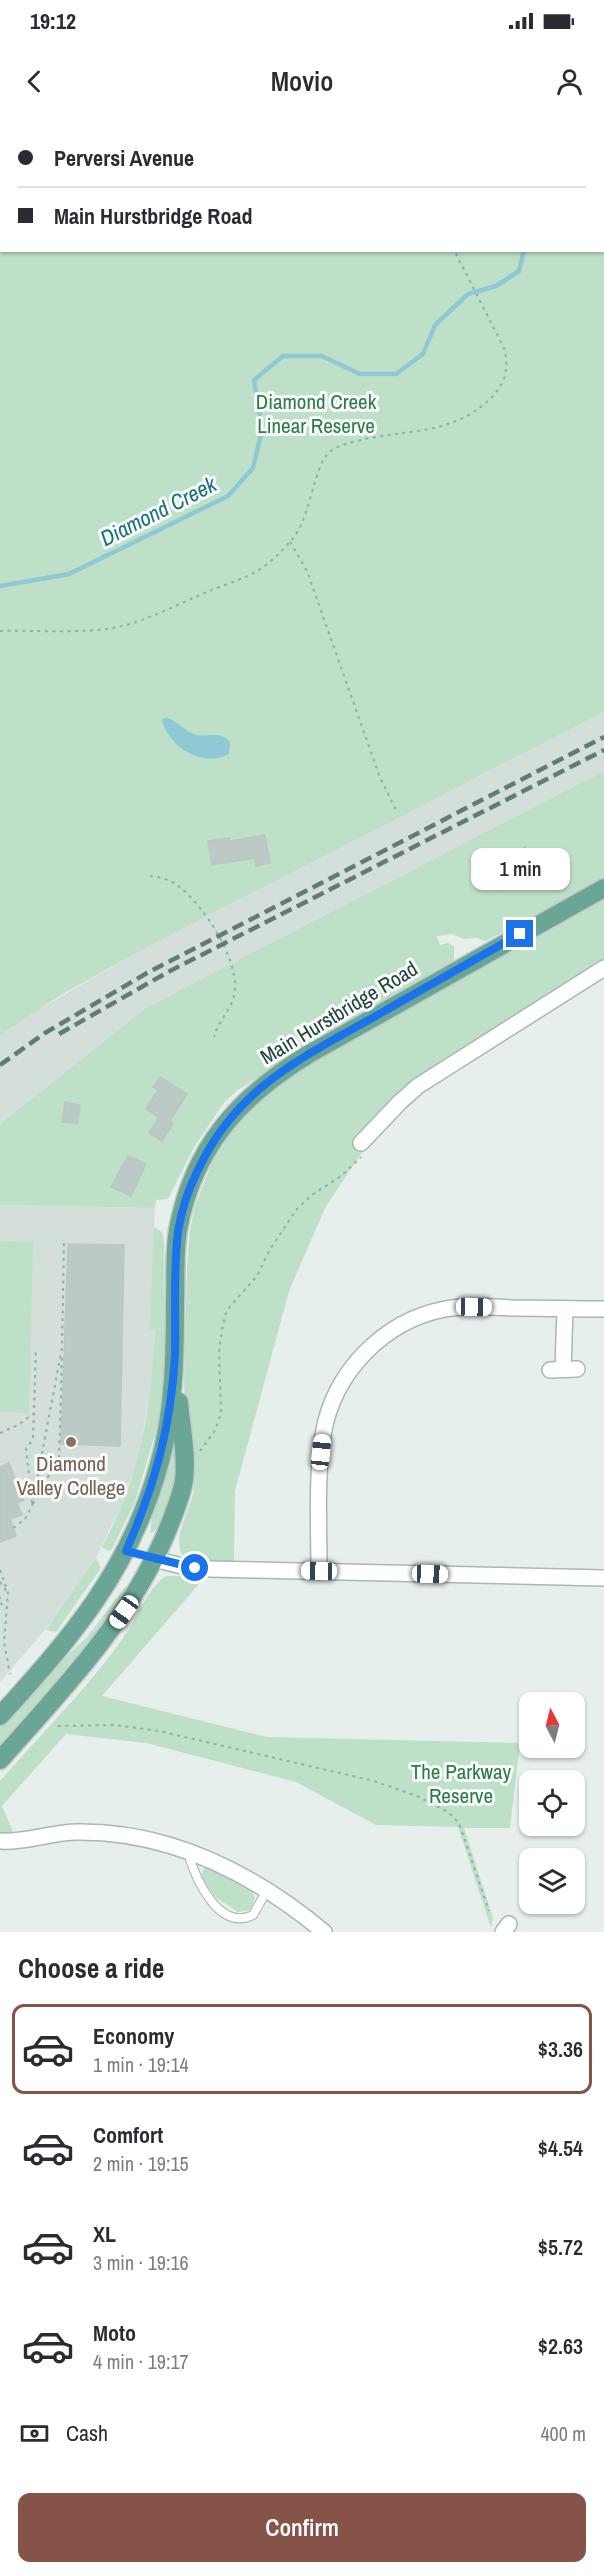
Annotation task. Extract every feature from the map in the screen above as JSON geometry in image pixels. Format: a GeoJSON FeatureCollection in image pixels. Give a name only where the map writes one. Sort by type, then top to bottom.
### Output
{"type":"FeatureCollection","features":[{"type":"Feature","properties":{"kind":"main road","name":"Main Hurstbridge Road"},"geometry":{"type":"LineString","coordinates":[[0,1716],[73,1634],[126,1551],[159,1464],[168,1423],[175,1355],[178,1231],[187,1196],[197,1171],[215,1137],[230,1116],[264,1084],[294,1063],[604,888]]}},
{"type":"Feature","properties":{"kind":"main road","name":"Main Hurstbridge Road"},"geometry":{"type":"LineString","coordinates":[[0,1760],[103,1642],[124,1612],[154,1559],[173,1516],[184,1480],[183,1441],[175,1355]]}},
{"type":"Feature","properties":{"kind":"main road"},"geometry":{"type":"LineString","coordinates":[[126,1551],[154,1559]]}},
{"type":"Feature","properties":{"kind":"street"},"geometry":{"type":"LineString","coordinates":[[364,1147],[400,1102],[418,1086],[604,968]]}},
{"type":"Feature","properties":{"kind":"street"},"geometry":{"type":"LineString","coordinates":[[319,1571],[321,1452],[326,1419],[345,1377],[368,1349],[395,1328],[414,1319],[444,1310],[474,1307],[604,1309]]}},
{"type":"Feature","properties":{"kind":"street"},"geometry":{"type":"LineString","coordinates":[[563,1370],[565,1309]]}},
{"type":"Feature","properties":{"kind":"street"},"geometry":{"type":"LineString","coordinates":[[154,1559],[203,1569],[604,1578]]}},
{"type":"Feature","properties":{"kind":"street"},"geometry":{"type":"LineString","coordinates":[[0,1841],[18,1840],[51,1833],[93,1832],[138,1838],[188,1851],[225,1866],[284,1900],[324,1932]]}},
{"type":"Feature","properties":{"kind":"lane"},"geometry":{"type":"LineString","coordinates":[[188,1851],[194,1874],[202,1890],[211,1902],[229,1914],[241,1918],[253,1915],[267,1890]]}},
{"type":"Feature","properties":{"kind":"path"},"geometry":{"type":"LineString","coordinates":[[0,630],[117,627],[257,571],[290,542],[308,512],[325,455],[350,443],[448,425],[465,419],[496,393],[506,377],[508,364],[504,348],[455,252]]}},
{"type":"Feature","properties":{"kind":"path"},"geometry":{"type":"LineString","coordinates":[[290,542],[307,571],[379,775],[396,810]]}},
{"type":"Feature","properties":{"kind":"path"},"geometry":{"type":"LineString","coordinates":[[150,876],[167,880],[184,891],[216,931],[231,961],[235,979],[233,1000],[214,1037]]}},
{"type":"Feature","properties":{"kind":"path"},"geometry":{"type":"LineString","coordinates":[[199,1455],[216,1429],[220,1412],[219,1352],[227,1310],[257,1276],[269,1251],[296,1210],[312,1195],[341,1176],[364,1147]]}},
{"type":"Feature","properties":{"kind":"path"},"geometry":{"type":"LineString","coordinates":[[13,1528],[26,1519],[59,1457],[64,1243]]}},
{"type":"Feature","properties":{"kind":"path"},"geometry":{"type":"LineString","coordinates":[[32,1506],[62,1348]]}},
{"type":"Feature","properties":{"kind":"path"},"geometry":{"type":"LineString","coordinates":[[32,1506],[26,1449],[33,1439],[36,1349]]}},
{"type":"Feature","properties":{"kind":"path"},"geometry":{"type":"LineString","coordinates":[[0,1433],[18,1425],[33,1414]]}},
{"type":"Feature","properties":{"kind":"path"},"geometry":{"type":"LineString","coordinates":[[0,1570],[8,1593],[5,1638],[10,1674]]}},
{"type":"Feature","properties":{"kind":"path"},"geometry":{"type":"LineString","coordinates":[[0,1582],[8,1593]]}},
{"type":"Feature","properties":{"kind":"path"},"geometry":{"type":"LineString","coordinates":[[0,1599],[8,1609]]}},
{"type":"Feature","properties":{"kind":"path"},"geometry":{"type":"LineString","coordinates":[[0,1642],[5,1638]]}},
{"type":"Feature","properties":{"kind":"path"},"geometry":{"type":"LineString","coordinates":[[58,1726],[115,1725],[159,1731],[374,1781],[417,1796],[448,1812],[459,1823],[489,1911]]}},
{"type":"Feature","properties":{"kind":"shaded area"},"geometry":{"type":"Polygon","coordinates":[[[604,712],[604,771],[147,1007],[0,1124],[0,1035],[19,1021],[134,954],[604,712]]]}},
{"type":"Feature","properties":{"kind":"shaded area","name":"Diamond Valley College"},"geometry":{"type":"Polygon","coordinates":[[[0,1205],[155,1208],[149,1328],[155,1329],[152,1383],[139,1455],[121,1506],[96,1558],[56,1617],[0,1682],[0,1205]]]}},
{"type":"Feature","properties":{"kind":"green space","name":"Diamond Creek Linear Reserve"},"geometry":{"type":"Polygon","coordinates":[[[0,252],[604,252],[604,712],[134,954],[61,995],[0,1035],[0,252]]]}},
{"type":"Feature","properties":{"kind":"green space"},"geometry":{"type":"Polygon","coordinates":[[[604,771],[604,880],[554,908],[485,941],[477,938],[464,939],[452,934],[437,936],[440,945],[448,943],[454,946],[454,959],[450,965],[285,1060],[235,1092],[223,1104],[193,1149],[168,1199],[156,1200],[155,1208],[0,1205],[0,1124],[147,1007],[604,771]]]}},
{"type":"Feature","properties":{"kind":"green space"},"geometry":{"type":"Polygon","coordinates":[[[604,897],[604,962],[415,1082],[364,1149],[325,1208],[289,1291],[235,1491],[234,1562],[186,1559],[179,1544],[180,1535],[194,1489],[184,1386],[187,1268],[195,1205],[213,1160],[237,1124],[256,1102],[301,1068],[604,897]]]}},
{"type":"Feature","properties":{"kind":"green space"},"geometry":{"type":"Polygon","coordinates":[[[154,1227],[162,1232],[164,1239],[165,1388],[161,1414],[135,1502],[112,1549],[108,1551],[102,1547],[135,1467],[151,1388],[155,1329],[149,1329],[154,1227]]]}},
{"type":"Feature","properties":{"kind":"green space"},"geometry":{"type":"Polygon","coordinates":[[[0,1241],[33,1242],[29,1413],[0,1412],[0,1241]]]}},
{"type":"Feature","properties":{"kind":"green space"},"geometry":{"type":"Polygon","coordinates":[[[176,1426],[176,1469],[171,1500],[167,1514],[150,1534],[153,1508],[176,1426]]]}},
{"type":"Feature","properties":{"kind":"green space"},"geometry":{"type":"Polygon","coordinates":[[[96,1558],[101,1568],[56,1632],[46,1630],[96,1558]]]}},
{"type":"Feature","properties":{"kind":"green space","name":"The Parkway Reserve"},"geometry":{"type":"Polygon","coordinates":[[[167,1576],[206,1576],[102,1696],[267,1737],[519,1743],[510,1828],[464,1828],[493,1918],[491,1928],[458,1827],[376,1825],[296,1782],[146,1743],[66,1734],[2,1806],[14,1834],[0,1834],[0,1781],[114,1651],[150,1592],[161,1579],[167,1576]]]}},
{"type":"Feature","properties":{"kind":"green space"},"geometry":{"type":"Polygon","coordinates":[[[125,1587],[128,1589],[97,1638],[0,1748],[0,1727],[46,1675],[87,1637],[125,1587]]]}},
{"type":"Feature","properties":{"kind":"green space"},"geometry":{"type":"Polygon","coordinates":[[[210,1867],[252,1890],[255,1899],[250,1910],[238,1912],[215,1897],[201,1876],[204,1868],[210,1867]]]}},
{"type":"Feature","properties":{"kind":"water"},"geometry":{"type":"Polygon","coordinates":[[[167,718],[193,734],[223,737],[230,742],[229,754],[208,759],[188,752],[171,738],[165,729],[162,719],[167,718]]]}},
{"type":"Feature","properties":{"kind":"building"},"geometry":{"type":"Polygon","coordinates":[[[265,835],[270,863],[256,866],[255,858],[212,865],[208,841],[229,838],[230,841],[265,835]]]}},
{"type":"Feature","properties":{"kind":"building"},"geometry":{"type":"Polygon","coordinates":[[[525,847],[538,870],[502,890],[489,867],[525,847]]]}},
{"type":"Feature","properties":{"kind":"building"},"geometry":{"type":"Polygon","coordinates":[[[160,1077],[187,1094],[169,1122],[173,1124],[162,1141],[149,1133],[159,1117],[146,1109],[158,1090],[153,1087],[160,1077]]]}},
{"type":"Feature","properties":{"kind":"building"},"geometry":{"type":"Polygon","coordinates":[[[65,1102],[80,1105],[77,1124],[62,1122],[65,1102]]]}},
{"type":"Feature","properties":{"kind":"building"},"geometry":{"type":"Polygon","coordinates":[[[128,1156],[146,1164],[131,1196],[111,1187],[128,1156]]]}},
{"type":"Feature","properties":{"kind":"building"},"geometry":{"type":"Polygon","coordinates":[[[68,1244],[124,1245],[120,1446],[61,1444],[68,1244]]]}},
{"type":"Feature","properties":{"kind":"building"},"geometry":{"type":"Polygon","coordinates":[[[9,1463],[24,1500],[17,1503],[22,1515],[10,1519],[16,1536],[0,1542],[0,1467],[9,1463]]]}},
{"type":"Feature","properties":{"kind":"waterway","name":"Diamond Creek"},"geometry":{"type":"LineString","coordinates":[[0,586],[69,574],[228,496],[253,468],[262,430],[254,380],[283,356],[322,356],[360,374],[396,374],[423,354],[435,325],[468,294],[496,286],[519,271],[524,252]]}},
{"type":"Feature","properties":{"kind":"railway"},"geometry":{"type":"LineString","coordinates":[[0,1065],[45,1033],[147,973],[604,737]]}},
{"type":"Feature","properties":{"kind":"railway"},"geometry":{"type":"LineString","coordinates":[[59,1034],[168,972],[604,750]]}},
{"type":"Feature","properties":{"kind":"place","name":"Diamond Valley College"},"geometry":{"type":"Point","coordinates":[71,1442]}},
{"type":"Feature","properties":{"kind":"route"},"geometry":{"type":"LineString","coordinates":[[195,1568],[126,1551],[152,1487],[168,1423],[175,1355],[178,1231],[187,1196],[201,1162],[230,1116],[246,1099],[286,1068],[520,934]]}}]}
